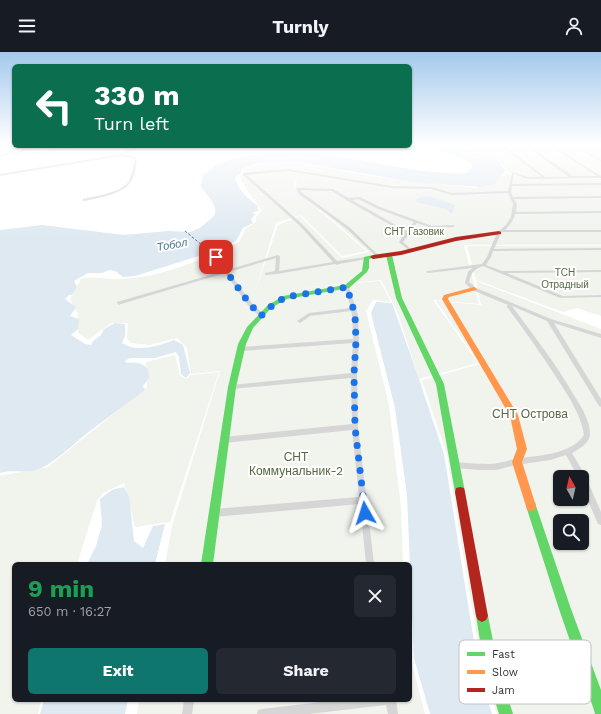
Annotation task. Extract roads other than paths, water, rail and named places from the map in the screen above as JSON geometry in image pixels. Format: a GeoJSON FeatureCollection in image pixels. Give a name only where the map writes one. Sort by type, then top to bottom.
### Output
{"type":"FeatureCollection","features":[{"type":"Feature","properties":{"kind":"street"},"geometry":{"type":"LineString","coordinates":[[84,200],[116,191],[127,184],[131,175]]}},
{"type":"Feature","properties":{"kind":"street"},"geometry":{"type":"LineString","coordinates":[[246,175],[264,193],[275,200],[320,244],[337,264]]}},
{"type":"Feature","properties":{"kind":"street"},"geometry":{"type":"LineString","coordinates":[[318,175],[392,187],[432,188],[454,195],[509,192]]}},
{"type":"Feature","properties":{"kind":"street"},"geometry":{"type":"LineString","coordinates":[[483,265],[489,257],[501,232],[514,213],[515,204],[509,192],[513,175]]}},
{"type":"Feature","properties":{"kind":"street"},"geometry":{"type":"LineString","coordinates":[[517,175],[524,178],[600,177]]}},
{"type":"Feature","properties":{"kind":"street"},"geometry":{"type":"LineString","coordinates":[[541,175],[545,178]]}},
{"type":"Feature","properties":{"kind":"street"},"geometry":{"type":"LineString","coordinates":[[568,175],[572,178]]}},
{"type":"Feature","properties":{"kind":"street"},"geometry":{"type":"LineString","coordinates":[[510,185],[601,184]]}},
{"type":"Feature","properties":{"kind":"street"},"geometry":{"type":"LineString","coordinates":[[378,257],[348,228],[299,192],[298,189],[301,187],[333,190],[406,233]]}},
{"type":"Feature","properties":{"kind":"street"},"geometry":{"type":"LineString","coordinates":[[512,198],[601,197]]}},
{"type":"Feature","properties":{"kind":"street"},"geometry":{"type":"LineString","coordinates":[[347,198],[359,198],[434,227],[453,226]]}},
{"type":"Feature","properties":{"kind":"street"},"geometry":{"type":"LineString","coordinates":[[514,213],[601,212]]}},
{"type":"Feature","properties":{"kind":"street"},"geometry":{"type":"LineString","coordinates":[[411,251],[401,242],[416,221]]}},
{"type":"Feature","properties":{"kind":"street"},"geometry":{"type":"LineString","coordinates":[[267,274],[378,257],[411,251],[456,239],[501,232],[601,231]]}},
{"type":"Feature","properties":{"kind":"street"},"geometry":{"type":"LineString","coordinates":[[492,250],[601,250]]}},
{"type":"Feature","properties":{"kind":"street"},"geometry":{"type":"LineString","coordinates":[[389,255],[399,298],[440,384],[456,465],[486,640]]}},
{"type":"Feature","properties":{"kind":"street"},"geometry":{"type":"LineString","coordinates":[[119,303],[278,256],[278,273]]}},
{"type":"Feature","properties":{"kind":"street"},"geometry":{"type":"LineString","coordinates":[[216,257],[225,272],[261,316]]}},
{"type":"Feature","properties":{"kind":"street"},"geometry":{"type":"LineString","coordinates":[[207,562],[232,387],[241,349],[250,327],[269,308],[285,297],[347,287],[353,280],[366,272],[368,266],[366,258]]}},
{"type":"Feature","properties":{"kind":"street"},"geometry":{"type":"LineString","coordinates":[[428,272],[483,265],[562,297],[601,296]]}},
{"type":"Feature","properties":{"kind":"street"},"geometry":{"type":"LineString","coordinates":[[475,266],[469,273],[467,282],[474,289],[509,306],[601,336]]}},
{"type":"Feature","properties":{"kind":"street"},"geometry":{"type":"LineString","coordinates":[[499,272],[601,271]]}},
{"type":"Feature","properties":{"kind":"street"},"geometry":{"type":"LineString","coordinates":[[347,287],[354,309],[356,341],[354,374],[355,427],[370,562]]}},
{"type":"Feature","properties":{"kind":"street"},"geometry":{"type":"LineString","coordinates":[[474,289],[446,296],[444,298],[514,414],[522,449],[517,462],[576,640]]}},
{"type":"Feature","properties":{"kind":"street"},"geometry":{"type":"LineString","coordinates":[[456,465],[493,467],[517,462],[535,461],[568,453],[586,439],[587,429],[553,365],[509,306]]}},
{"type":"Feature","properties":{"kind":"street"},"geometry":{"type":"LineString","coordinates":[[300,321],[309,315],[354,309]]}},
{"type":"Feature","properties":{"kind":"street"},"geometry":{"type":"LineString","coordinates":[[549,320],[601,404]]}},
{"type":"Feature","properties":{"kind":"street"},"geometry":{"type":"LineString","coordinates":[[241,349],[356,341]]}},
{"type":"Feature","properties":{"kind":"street"},"geometry":{"type":"LineString","coordinates":[[232,387],[354,374]]}},
{"type":"Feature","properties":{"kind":"street"},"geometry":{"type":"LineString","coordinates":[[224,440],[355,427]]}},
{"type":"Feature","properties":{"kind":"street"},"geometry":{"type":"LineString","coordinates":[[568,453],[578,470]]}},
{"type":"Feature","properties":{"kind":"street"},"geometry":{"type":"LineString","coordinates":[[589,493],[601,521]]}},
{"type":"Feature","properties":{"kind":"street"},"geometry":{"type":"LineString","coordinates":[[214,513],[363,500]]}},
{"type":"Feature","properties":{"kind":"street"},"geometry":{"type":"LineString","coordinates":[[591,682],[601,710]]}},
{"type":"Feature","properties":{"kind":"street"},"geometry":{"type":"LineString","coordinates":[[187,714],[189,702]]}},
{"type":"Feature","properties":{"kind":"street"},"geometry":{"type":"LineString","coordinates":[[262,714],[367,702]]}},
{"type":"Feature","properties":{"kind":"street"},"geometry":{"type":"LineString","coordinates":[[391,702],[393,714]]}},
{"type":"Feature","properties":{"kind":"street"},"geometry":{"type":"LineString","coordinates":[[503,704],[506,714]]}},
{"type":"Feature","properties":{"kind":"water","name":"Тобол"},"geometry":{"type":"Polygon","coordinates":[[[203,175],[238,175],[235,177],[240,189],[258,206],[257,209],[260,211],[253,212],[255,214],[251,220],[253,223],[243,228],[236,241],[205,254],[135,276],[123,277],[115,271],[109,270],[102,273],[88,273],[74,281],[77,287],[72,295],[69,295],[65,299],[76,307],[70,316],[79,319],[78,329],[71,335],[85,344],[91,345],[93,341],[101,335],[104,329],[115,323],[125,324],[125,336],[122,343],[128,346],[134,348],[148,348],[174,340],[183,345],[190,373],[186,378],[181,374],[179,357],[176,352],[155,358],[130,358],[125,361],[127,363],[141,364],[148,369],[149,378],[143,386],[145,390],[46,466],[34,470],[0,473],[0,230],[42,225],[124,235],[168,231],[190,232],[200,228],[214,216],[215,212],[212,201],[201,187],[203,175]]]}},
{"type":"Feature","properties":{"kind":"water"},"geometry":{"type":"Polygon","coordinates":[[[372,175],[502,175],[494,184],[481,187],[413,182],[372,175]]]}},
{"type":"Feature","properties":{"kind":"water"},"geometry":{"type":"Polygon","coordinates":[[[429,196],[455,205],[452,214],[446,209],[416,202],[417,198],[429,196]]]}},
{"type":"Feature","properties":{"kind":"water"},"geometry":{"type":"Polygon","coordinates":[[[376,302],[392,303],[444,454],[474,640],[459,640],[459,704],[489,704],[492,714],[430,714],[414,658],[412,562],[410,562],[407,495],[395,408],[371,313],[376,302]]]}},
{"type":"Feature","properties":{"kind":"water"},"geometry":{"type":"Polygon","coordinates":[[[124,487],[129,497],[134,541],[143,548],[153,526],[165,524],[156,562],[88,562],[96,546],[102,525],[100,499],[112,490],[124,487]]]}},
{"type":"Feature","properties":{"kind":"water"},"geometry":{"type":"Polygon","coordinates":[[[43,702],[128,702],[125,714],[40,714],[43,702]]]}},
{"type":"Feature","properties":{"kind":"park label","name":"СНТ Газовик"},"geometry":{"type":"Point","coordinates":[414,231]}},
{"type":"Feature","properties":{"kind":"park label","name":"ТСН Отрадный"},"geometry":{"type":"Point","coordinates":[565,278]}},
{"type":"Feature","properties":{"kind":"park label","name":"СНТ Острова"},"geometry":{"type":"Point","coordinates":[530,414]}},
{"type":"Feature","properties":{"kind":"park label","name":"СНТ Коммунальник-2"},"geometry":{"type":"Point","coordinates":[296,464]}}]}
